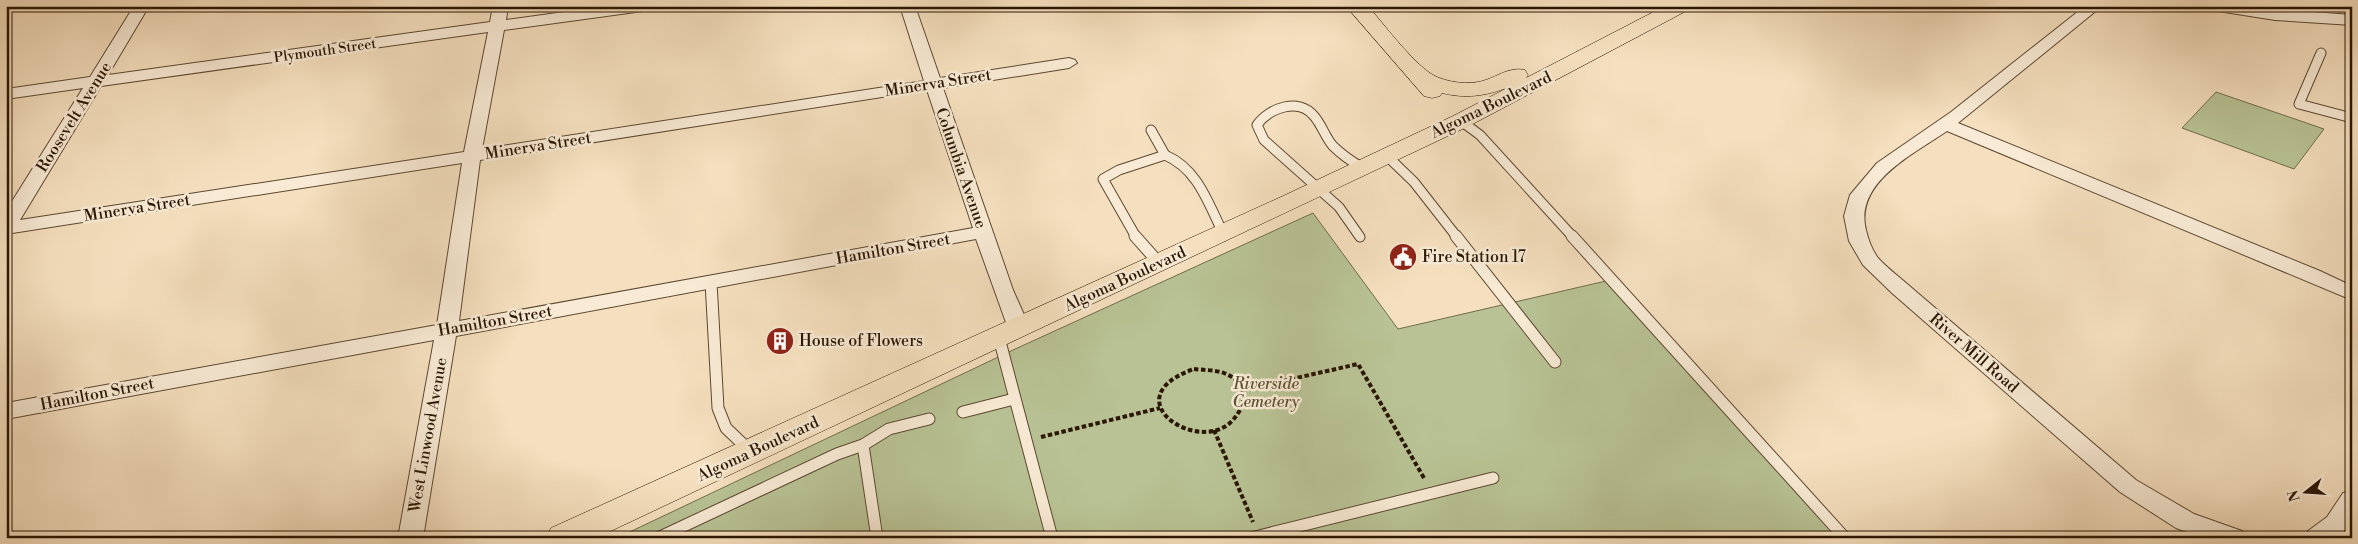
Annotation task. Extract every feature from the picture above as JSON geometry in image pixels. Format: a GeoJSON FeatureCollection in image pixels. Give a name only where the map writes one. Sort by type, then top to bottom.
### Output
{"type":"FeatureCollection","features":[{"type":"Feature","properties":{"kind":"main road"},"geometry":{"type":"LineString","coordinates":[[1356,6],[1461,121]]}},
{"type":"Feature","properties":{"kind":"main road","name":"Algoma Boulevard"},"geometry":{"type":"LineString","coordinates":[[562,538],[1224,234],[1361,167],[1461,121],[1627,36],[1668,9]]}},
{"type":"Feature","properties":{"kind":"main road"},"geometry":{"type":"LineString","coordinates":[[1419,77],[1452,90],[1475,90],[1500,83],[1578,47],[1627,36]]}},
{"type":"Feature","properties":{"kind":"street","name":"Roosevelt Avenue"},"geometry":{"type":"LineString","coordinates":[[6,227],[142,6]]}},
{"type":"Feature","properties":{"kind":"street","name":"West Linwood Avenue"},"geometry":{"type":"LineString","coordinates":[[410,538],[447,329],[472,156],[501,6]]}},
{"type":"Feature","properties":{"kind":"street","name":"Plymouth Street"},"geometry":{"type":"LineString","coordinates":[[6,94],[643,6]]}},
{"type":"Feature","properties":{"kind":"street","name":"Columbia Avenue"},"geometry":{"type":"LineString","coordinates":[[907,6],[1003,290],[1009,333]]}},
{"type":"Feature","properties":{"kind":"street","name":"River Mill Road"},"geometry":{"type":"LineString","coordinates":[[2095,6],[1945,124],[1883,167],[1859,195],[1853,216],[1855,228],[1870,261],[2128,486],[2185,521],[2233,538]]}},
{"type":"Feature","properties":{"kind":"street"},"geometry":{"type":"LineString","coordinates":[[2218,6],[2285,16],[2352,20]]}},
{"type":"Feature","properties":{"kind":"street","name":"Minerva Street"},"geometry":{"type":"LineString","coordinates":[[6,227],[1069,63]]}},
{"type":"Feature","properties":{"kind":"street"},"geometry":{"type":"LineString","coordinates":[[1945,124],[2304,271],[2352,294]]}},
{"type":"Feature","properties":{"kind":"street","name":"Hamilton Street"},"geometry":{"type":"LineString","coordinates":[[6,411],[984,232]]}},
{"type":"Feature","properties":{"kind":"street"},"geometry":{"type":"LineString","coordinates":[[2317,538],[2336,524],[2352,500]]}},
{"type":"Feature","properties":{"kind":"lane"},"geometry":{"type":"LineString","coordinates":[[2321,53],[2299,104],[2352,118]]}},
{"type":"Feature","properties":{"kind":"lane"},"geometry":{"type":"LineString","coordinates":[[1360,237],[1339,207],[1283,159],[1264,140],[1258,124],[1262,116],[1274,109],[1289,107],[1306,110],[1314,116],[1326,137],[1344,157],[1361,167]]}},
{"type":"Feature","properties":{"kind":"lane"},"geometry":{"type":"LineString","coordinates":[[1461,121],[1480,135],[1845,538]]}},
{"type":"Feature","properties":{"kind":"lane"},"geometry":{"type":"LineString","coordinates":[[1151,130],[1165,155],[1177,158],[1186,168],[1201,190],[1224,234]]}},
{"type":"Feature","properties":{"kind":"lane"},"geometry":{"type":"LineString","coordinates":[[1159,263],[1144,250],[1125,221],[1103,179],[1126,166],[1158,160],[1165,155]]}},
{"type":"Feature","properties":{"kind":"lane"},"geometry":{"type":"LineString","coordinates":[[1386,156],[1414,182],[1555,362]]}},
{"type":"Feature","properties":{"kind":"lane"},"geometry":{"type":"LineString","coordinates":[[711,282],[718,408],[726,428],[752,452]]}},
{"type":"Feature","properties":{"kind":"lane"},"geometry":{"type":"LineString","coordinates":[[1009,333],[1014,399],[1052,538]]}},
{"type":"Feature","properties":{"kind":"lane"},"geometry":{"type":"LineString","coordinates":[[963,412],[1014,399]]}},
{"type":"Feature","properties":{"kind":"lane"},"geometry":{"type":"LineString","coordinates":[[658,538],[838,454],[863,445],[888,429],[929,419]]}},
{"type":"Feature","properties":{"kind":"lane"},"geometry":{"type":"LineString","coordinates":[[863,445],[877,538]]}},
{"type":"Feature","properties":{"kind":"lane"},"geometry":{"type":"LineString","coordinates":[[1255,537],[1493,478]]}},
{"type":"Feature","properties":{"kind":"path"},"geometry":{"type":"LineString","coordinates":[[1243,390],[1358,364],[1433,493]]}},
{"type":"Feature","properties":{"kind":"path"},"geometry":{"type":"LineString","coordinates":[[1194,369],[1222,373],[1234,379],[1243,390],[1246,398],[1244,408],[1238,418],[1228,426],[1214,430],[1187,429],[1175,424],[1166,417],[1160,408],[1158,398],[1161,388],[1169,379],[1194,369]]}},
{"type":"Feature","properties":{"kind":"path"},"geometry":{"type":"LineString","coordinates":[[1025,441],[1160,408]]}},
{"type":"Feature","properties":{"kind":"path"},"geometry":{"type":"LineString","coordinates":[[1214,430],[1255,537]]}},
{"type":"Feature","properties":{"kind":"green space"},"geometry":{"type":"Polygon","coordinates":[[[2216,92],[2324,129],[2294,169],[2182,128],[2216,92]]]}},
{"type":"Feature","properties":{"kind":"green space","name":"Riverside Cemetery"},"geometry":{"type":"Polygon","coordinates":[[[1313,213],[1398,329],[1606,281],[1841,538],[617,538],[1013,350],[1313,213]]]}},
{"type":"Feature","properties":{"kind":"place","name":"Fire Station 17"},"geometry":{"type":"Point","coordinates":[1403,257]}},
{"type":"Feature","properties":{"kind":"place","name":"House of Flowers"},"geometry":{"type":"Point","coordinates":[780,341]}}]}
